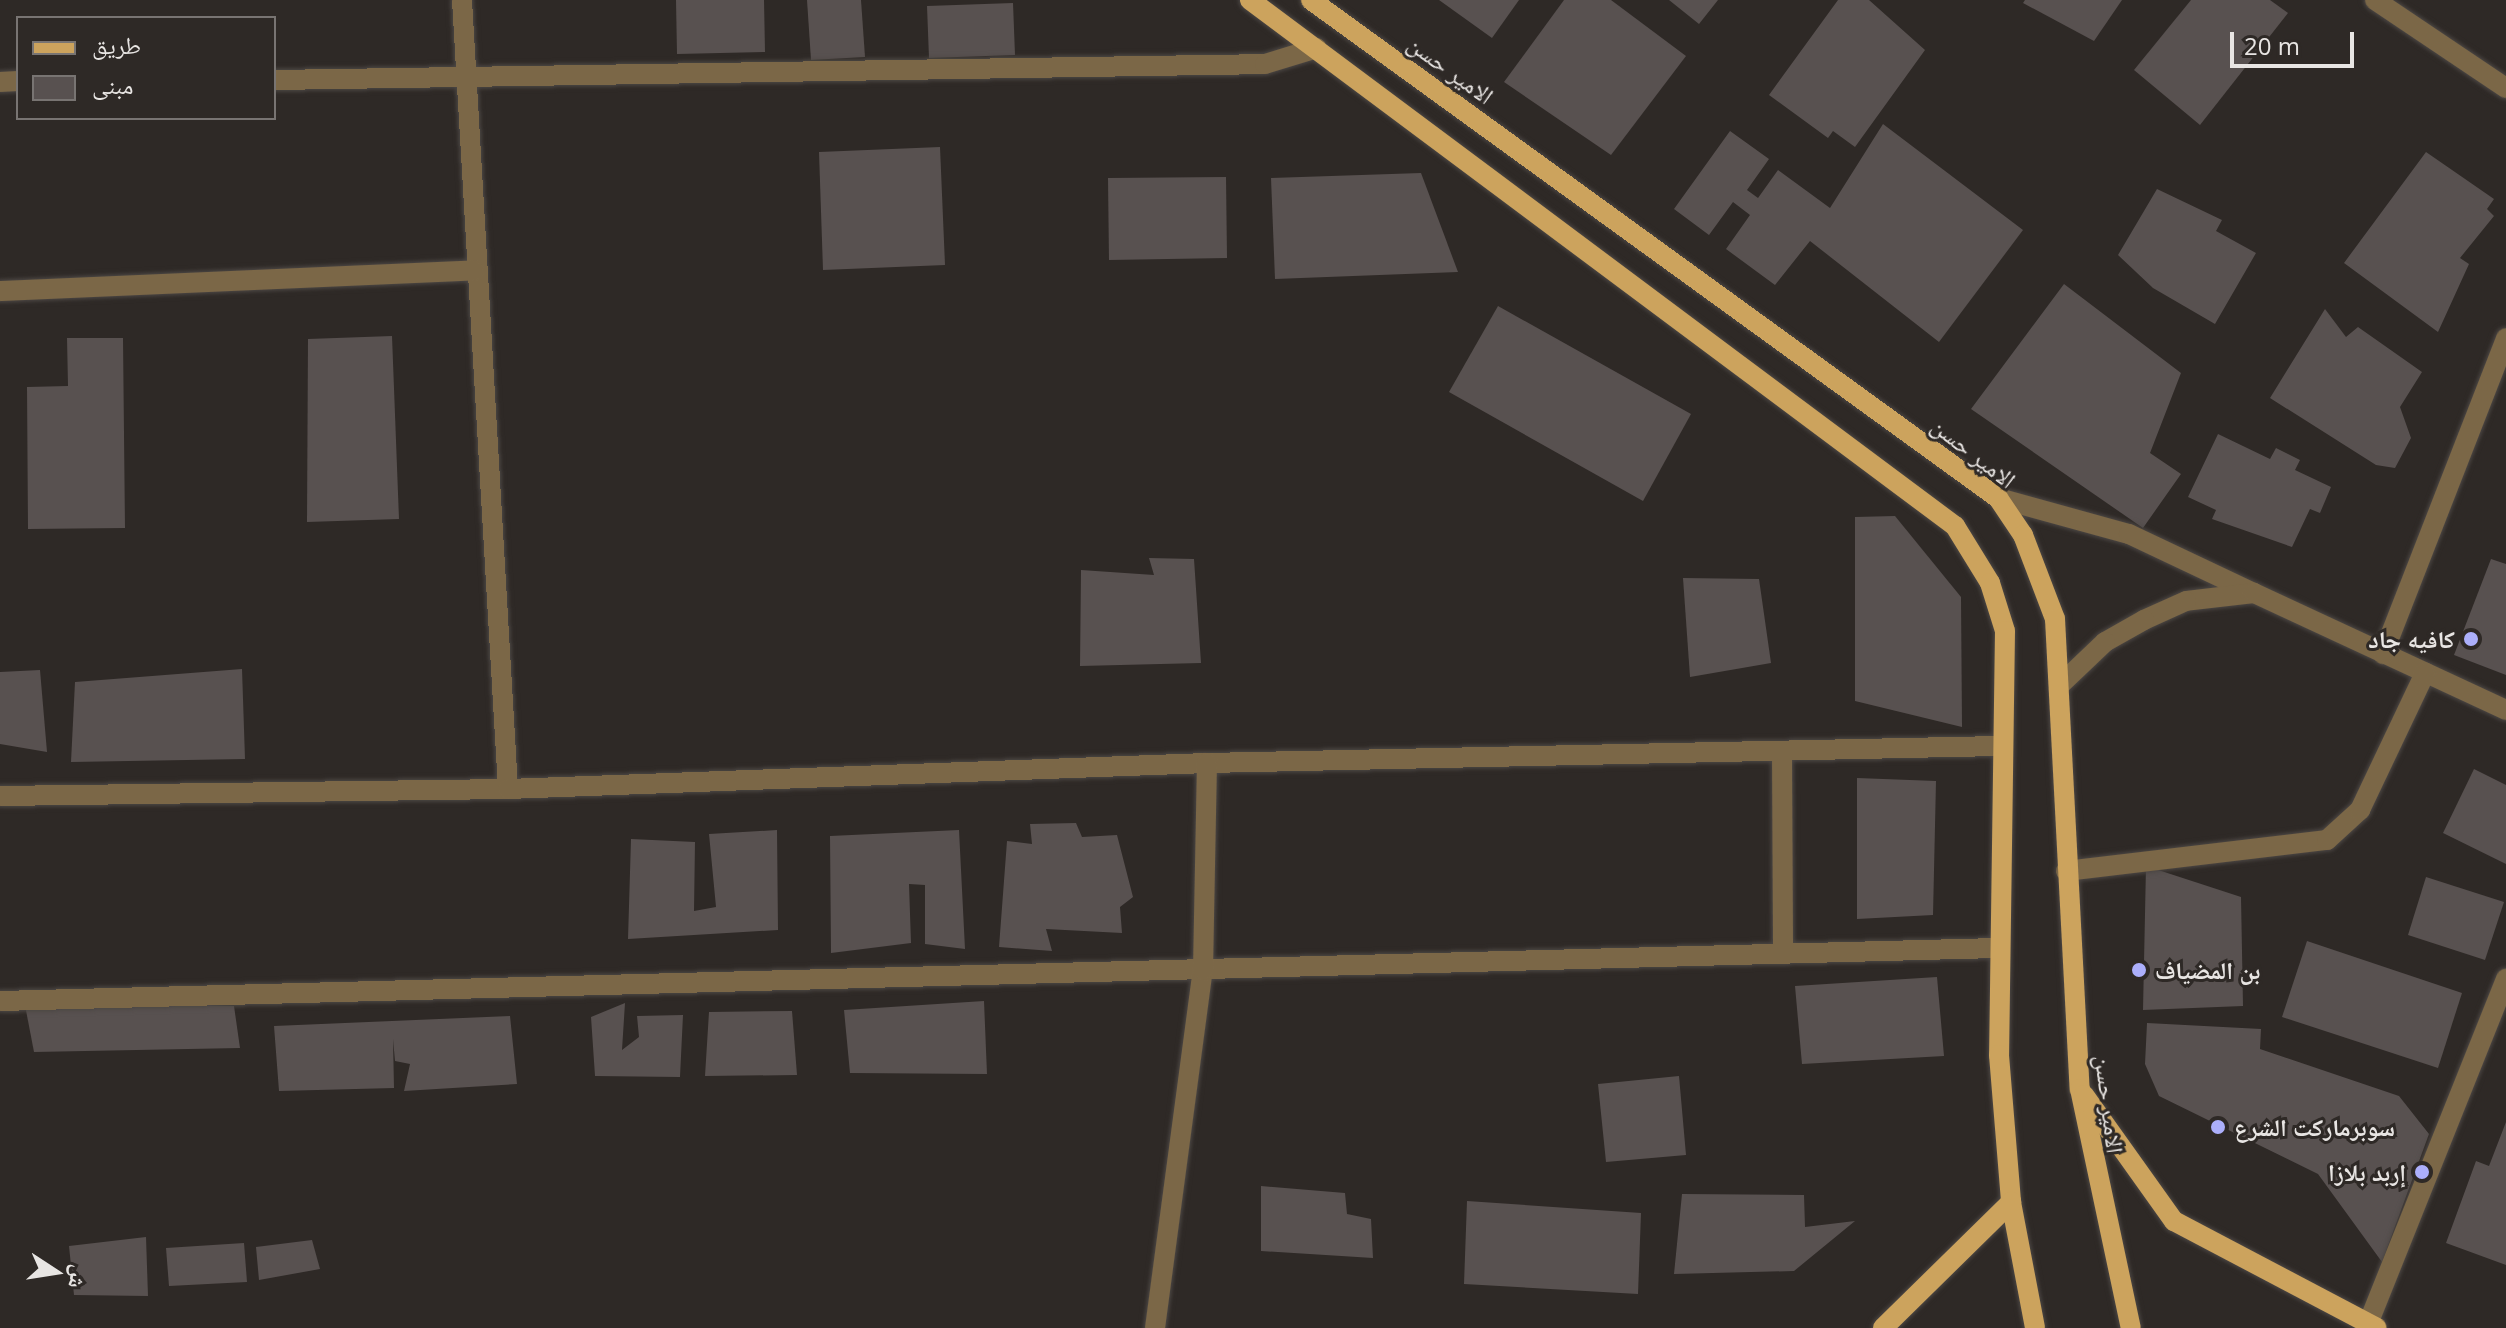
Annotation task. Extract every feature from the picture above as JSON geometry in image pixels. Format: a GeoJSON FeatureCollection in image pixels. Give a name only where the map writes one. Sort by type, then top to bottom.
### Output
{"type":"FeatureCollection","features":[{"type":"Feature","properties":{"kind":"main road"},"geometry":{"type":"LineString","coordinates":[[1250,0],[1955,526],[1990,583],[2005,631],[2000,948],[2011,1202],[2035,1328]]}},
{"type":"Feature","properties":{"kind":"main road","name":"الامير حسن"},"geometry":{"type":"LineString","coordinates":[[1311,0],[1998,498],[2047,588],[2063,682],[2066,871],[2080,1089],[2131,1328]]}},
{"type":"Feature","properties":{"kind":"main road"},"geometry":{"type":"LineString","coordinates":[[2080,1089],[2174,1221],[2373,1326]]}},
{"type":"Feature","properties":{"kind":"main road"},"geometry":{"type":"LineString","coordinates":[[1883,1328],[2011,1202]]}},
{"type":"Feature","properties":{"kind":"street"},"geometry":{"type":"LineString","coordinates":[[462,0],[474,270],[508,789]]}},
{"type":"Feature","properties":{"kind":"street"},"geometry":{"type":"LineString","coordinates":[[2375,0],[2506,88]]}},
{"type":"Feature","properties":{"kind":"street"},"geometry":{"type":"LineString","coordinates":[[276,80],[1265,64],[1317,48]]}},
{"type":"Feature","properties":{"kind":"street"},"geometry":{"type":"LineString","coordinates":[[0,291],[474,270]]}},
{"type":"Feature","properties":{"kind":"street"},"geometry":{"type":"LineString","coordinates":[[2383,654],[2506,338]]}},
{"type":"Feature","properties":{"kind":"street"},"geometry":{"type":"LineString","coordinates":[[1998,498],[2129,534],[2506,710]]}},
{"type":"Feature","properties":{"kind":"street"},"geometry":{"type":"LineString","coordinates":[[2063,682],[2105,642],[2144,620],[2186,601],[2254,593]]}},
{"type":"Feature","properties":{"kind":"street"},"geometry":{"type":"LineString","coordinates":[[2066,871],[2327,840],[2360,810],[2425,673]]}},
{"type":"Feature","properties":{"kind":"street"},"geometry":{"type":"LineString","coordinates":[[0,796],[508,789],[1207,763],[2002,746]]}},
{"type":"Feature","properties":{"kind":"street"},"geometry":{"type":"LineString","coordinates":[[1782,751],[1783,954]]}},
{"type":"Feature","properties":{"kind":"street"},"geometry":{"type":"LineString","coordinates":[[1155,1328],[1203,970],[1207,763]]}},
{"type":"Feature","properties":{"kind":"street"},"geometry":{"type":"LineString","coordinates":[[0,1001],[2000,948]]}},
{"type":"Feature","properties":{"kind":"street"},"geometry":{"type":"LineString","coordinates":[[2373,1326],[2506,979]]}},
{"type":"Feature","properties":{"kind":"building"},"geometry":{"type":"Polygon","coordinates":[[[676,0],[764,0],[765,52],[677,54],[676,0]]]}},
{"type":"Feature","properties":{"kind":"building"},"geometry":{"type":"Polygon","coordinates":[[[807,0],[861,0],[865,57],[811,60],[807,0]]]}},
{"type":"Feature","properties":{"kind":"building"},"geometry":{"type":"Polygon","coordinates":[[[1439,0],[1519,0],[1492,38],[1439,0]]]}},
{"type":"Feature","properties":{"kind":"building"},"geometry":{"type":"Polygon","coordinates":[[[1564,0],[1611,0],[1686,56],[1611,155],[1504,82],[1564,0]]]}},
{"type":"Feature","properties":{"kind":"building"},"geometry":{"type":"Polygon","coordinates":[[[1669,0],[1718,0],[1699,24],[1669,0]]]}},
{"type":"Feature","properties":{"kind":"building"},"geometry":{"type":"Polygon","coordinates":[[[1838,0],[1869,0],[1925,50],[1855,147],[1833,131],[1828,138],[1769,95],[1838,0]]]}},
{"type":"Feature","properties":{"kind":"building"},"geometry":{"type":"Polygon","coordinates":[[[2025,0],[2122,0],[2094,41],[2023,3],[2025,0]]]}},
{"type":"Feature","properties":{"kind":"building"},"geometry":{"type":"Polygon","coordinates":[[[2191,0],[2270,0],[2288,13],[2200,125],[2134,70],[2191,0]]]}},
{"type":"Feature","properties":{"kind":"building"},"geometry":{"type":"Polygon","coordinates":[[[1013,3],[1015,55],[929,58],[927,6],[1013,3]]]}},
{"type":"Feature","properties":{"kind":"building"},"geometry":{"type":"Polygon","coordinates":[[[1883,124],[2023,230],[1939,342],[1810,241],[1775,285],[1726,249],[1750,215],[1733,202],[1709,235],[1674,209],[1730,131],[1769,159],[1747,190],[1758,198],[1778,170],[1830,208],[1883,124]]]}},
{"type":"Feature","properties":{"kind":"building"},"geometry":{"type":"Polygon","coordinates":[[[940,147],[945,265],[823,270],[819,152],[940,147]]]}},
{"type":"Feature","properties":{"kind":"building"},"geometry":{"type":"Polygon","coordinates":[[[2426,152],[2494,199],[2487,209],[2494,216],[2460,258],[2469,264],[2438,332],[2344,263],[2426,152]]]}},
{"type":"Feature","properties":{"kind":"building"},"geometry":{"type":"Polygon","coordinates":[[[1421,173],[1458,272],[1275,279],[1271,178],[1421,173]]]}},
{"type":"Feature","properties":{"kind":"building"},"geometry":{"type":"Polygon","coordinates":[[[1226,177],[1227,258],[1109,260],[1108,178],[1226,177]]]}},
{"type":"Feature","properties":{"kind":"building"},"geometry":{"type":"Polygon","coordinates":[[[2157,189],[2222,220],[2216,231],[2256,253],[2215,324],[2153,288],[2118,255],[2157,189]]]}},
{"type":"Feature","properties":{"kind":"building"},"geometry":{"type":"Polygon","coordinates":[[[2064,284],[2181,373],[2150,453],[2181,474],[2143,528],[1971,409],[2064,284]]]}},
{"type":"Feature","properties":{"kind":"building"},"geometry":{"type":"Polygon","coordinates":[[[1498,306],[1691,414],[1643,501],[1449,392],[1498,306]]]}},
{"type":"Feature","properties":{"kind":"building"},"geometry":{"type":"Polygon","coordinates":[[[2325,309],[2346,337],[2358,327],[2422,372],[2400,407],[2411,438],[2395,468],[2376,465],[2270,398],[2325,309]]]}},
{"type":"Feature","properties":{"kind":"building"},"geometry":{"type":"Polygon","coordinates":[[[392,336],[399,519],[307,522],[308,339],[392,336]]]}},
{"type":"Feature","properties":{"kind":"building"},"geometry":{"type":"Polygon","coordinates":[[[67,338],[123,338],[125,528],[28,529],[27,387],[68,386],[67,338]]]}},
{"type":"Feature","properties":{"kind":"building"},"geometry":{"type":"Polygon","coordinates":[[[2218,434],[2270,459],[2276,448],[2300,460],[2295,470],[2331,487],[2320,513],[2310,509],[2292,547],[2212,519],[2216,510],[2188,497],[2218,434]]]}},
{"type":"Feature","properties":{"kind":"building"},"geometry":{"type":"Polygon","coordinates":[[[1895,516],[1961,597],[1962,727],[1855,701],[1855,517],[1895,516]]]}},
{"type":"Feature","properties":{"kind":"building"},"geometry":{"type":"Polygon","coordinates":[[[1149,558],[1194,559],[1201,663],[1080,666],[1081,570],[1154,575],[1149,558]]]}},
{"type":"Feature","properties":{"kind":"building"},"geometry":{"type":"Polygon","coordinates":[[[2491,559],[2506,564],[2506,675],[2454,655],[2491,559]]]}},
{"type":"Feature","properties":{"kind":"building"},"geometry":{"type":"Polygon","coordinates":[[[1683,578],[1759,579],[1771,663],[1690,677],[1683,578]]]}},
{"type":"Feature","properties":{"kind":"building"},"geometry":{"type":"Polygon","coordinates":[[[242,669],[245,759],[71,762],[75,682],[242,669]]]}},
{"type":"Feature","properties":{"kind":"building"},"geometry":{"type":"Polygon","coordinates":[[[40,670],[47,752],[0,744],[0,672],[40,670]]]}},
{"type":"Feature","properties":{"kind":"building"},"geometry":{"type":"Polygon","coordinates":[[[2474,769],[2506,785],[2506,864],[2443,833],[2474,769]]]}},
{"type":"Feature","properties":{"kind":"building"},"geometry":{"type":"Polygon","coordinates":[[[1857,778],[1936,781],[1933,915],[1857,919],[1857,778]]]}},
{"type":"Feature","properties":{"kind":"building"},"geometry":{"type":"Polygon","coordinates":[[[1076,823],[1082,837],[1117,835],[1133,897],[1120,907],[1122,933],[1046,929],[1052,951],[999,947],[1007,841],[1032,844],[1030,824],[1076,823]]]}},
{"type":"Feature","properties":{"kind":"building"},"geometry":{"type":"Polygon","coordinates":[[[777,830],[778,930],[628,939],[631,839],[695,842],[694,911],[716,907],[709,834],[777,830]]]}},
{"type":"Feature","properties":{"kind":"building"},"geometry":{"type":"Polygon","coordinates":[[[959,830],[965,949],[925,944],[925,885],[909,884],[911,943],[831,953],[830,836],[959,830]]]}},
{"type":"Feature","properties":{"kind":"building"},"geometry":{"type":"Polygon","coordinates":[[[2146,866],[2241,897],[2243,1006],[2143,1010],[2146,866]]]}},
{"type":"Feature","properties":{"kind":"building"},"geometry":{"type":"Polygon","coordinates":[[[2426,877],[2504,902],[2485,960],[2408,935],[2426,877]]]}},
{"type":"Feature","properties":{"kind":"building"},"geometry":{"type":"Polygon","coordinates":[[[2307,941],[2462,993],[2438,1068],[2282,1017],[2307,941]]]}},
{"type":"Feature","properties":{"kind":"building"},"geometry":{"type":"Polygon","coordinates":[[[1937,977],[1944,1056],[1802,1064],[1795,986],[1937,977]]]}},
{"type":"Feature","properties":{"kind":"building"},"geometry":{"type":"Polygon","coordinates":[[[24,1000],[234,1006],[240,1048],[34,1052],[24,1000]]]}},
{"type":"Feature","properties":{"kind":"building"},"geometry":{"type":"Polygon","coordinates":[[[984,1001],[987,1074],[850,1073],[844,1010],[984,1001]]]}},
{"type":"Feature","properties":{"kind":"building"},"geometry":{"type":"Polygon","coordinates":[[[625,1003],[622,1050],[639,1037],[637,1016],[683,1015],[680,1077],[595,1076],[591,1017],[625,1003]]]}},
{"type":"Feature","properties":{"kind":"building"},"geometry":{"type":"Polygon","coordinates":[[[792,1011],[797,1075],[705,1076],[709,1012],[792,1011]]]}},
{"type":"Feature","properties":{"kind":"building"},"geometry":{"type":"Polygon","coordinates":[[[510,1016],[517,1084],[404,1091],[410,1064],[395,1061],[393,1039],[394,1088],[279,1091],[274,1026],[510,1016]]]}},
{"type":"Feature","properties":{"kind":"building"},"geometry":{"type":"Polygon","coordinates":[[[2147,1023],[2261,1029],[2260,1049],[2399,1096],[2429,1134],[2382,1262],[2318,1174],[2159,1096],[2145,1064],[2147,1023]]]}},
{"type":"Feature","properties":{"kind":"building"},"geometry":{"type":"Polygon","coordinates":[[[1679,1076],[1686,1155],[1606,1162],[1598,1084],[1679,1076]]]}},
{"type":"Feature","properties":{"kind":"building"},"geometry":{"type":"Polygon","coordinates":[[[2506,1122],[2506,1265],[2446,1243],[2476,1161],[2489,1166],[2506,1122]]]}},
{"type":"Feature","properties":{"kind":"building"},"geometry":{"type":"Polygon","coordinates":[[[1261,1186],[1345,1193],[1347,1214],[1371,1219],[1373,1258],[1261,1251],[1261,1186]]]}},
{"type":"Feature","properties":{"kind":"building"},"geometry":{"type":"Polygon","coordinates":[[[1682,1194],[1804,1195],[1805,1227],[1855,1221],[1794,1271],[1674,1274],[1682,1194]]]}},
{"type":"Feature","properties":{"kind":"building"},"geometry":{"type":"Polygon","coordinates":[[[1467,1201],[1641,1213],[1638,1294],[1464,1284],[1467,1201]]]}},
{"type":"Feature","properties":{"kind":"building"},"geometry":{"type":"Polygon","coordinates":[[[146,1237],[148,1296],[74,1295],[69,1246],[146,1237]]]}},
{"type":"Feature","properties":{"kind":"building"},"geometry":{"type":"Polygon","coordinates":[[[312,1240],[320,1269],[259,1280],[256,1247],[312,1240]]]}},
{"type":"Feature","properties":{"kind":"building"},"geometry":{"type":"Polygon","coordinates":[[[244,1243],[247,1282],[169,1286],[166,1248],[244,1243]]]}},
{"type":"Feature","properties":{"kind":"place","name":"كافيه جاد"},"geometry":{"type":"Point","coordinates":[2471,639]}},
{"type":"Feature","properties":{"kind":"place","name":"بن المضياف"},"geometry":{"type":"Point","coordinates":[2139,970]}},
{"type":"Feature","properties":{"kind":"place","name":"سوبرماركت الشرع"},"geometry":{"type":"Point","coordinates":[2218,1127]}},
{"type":"Feature","properties":{"kind":"place","name":"إربد بلازا"},"geometry":{"type":"Point","coordinates":[2422,1172]}}]}
